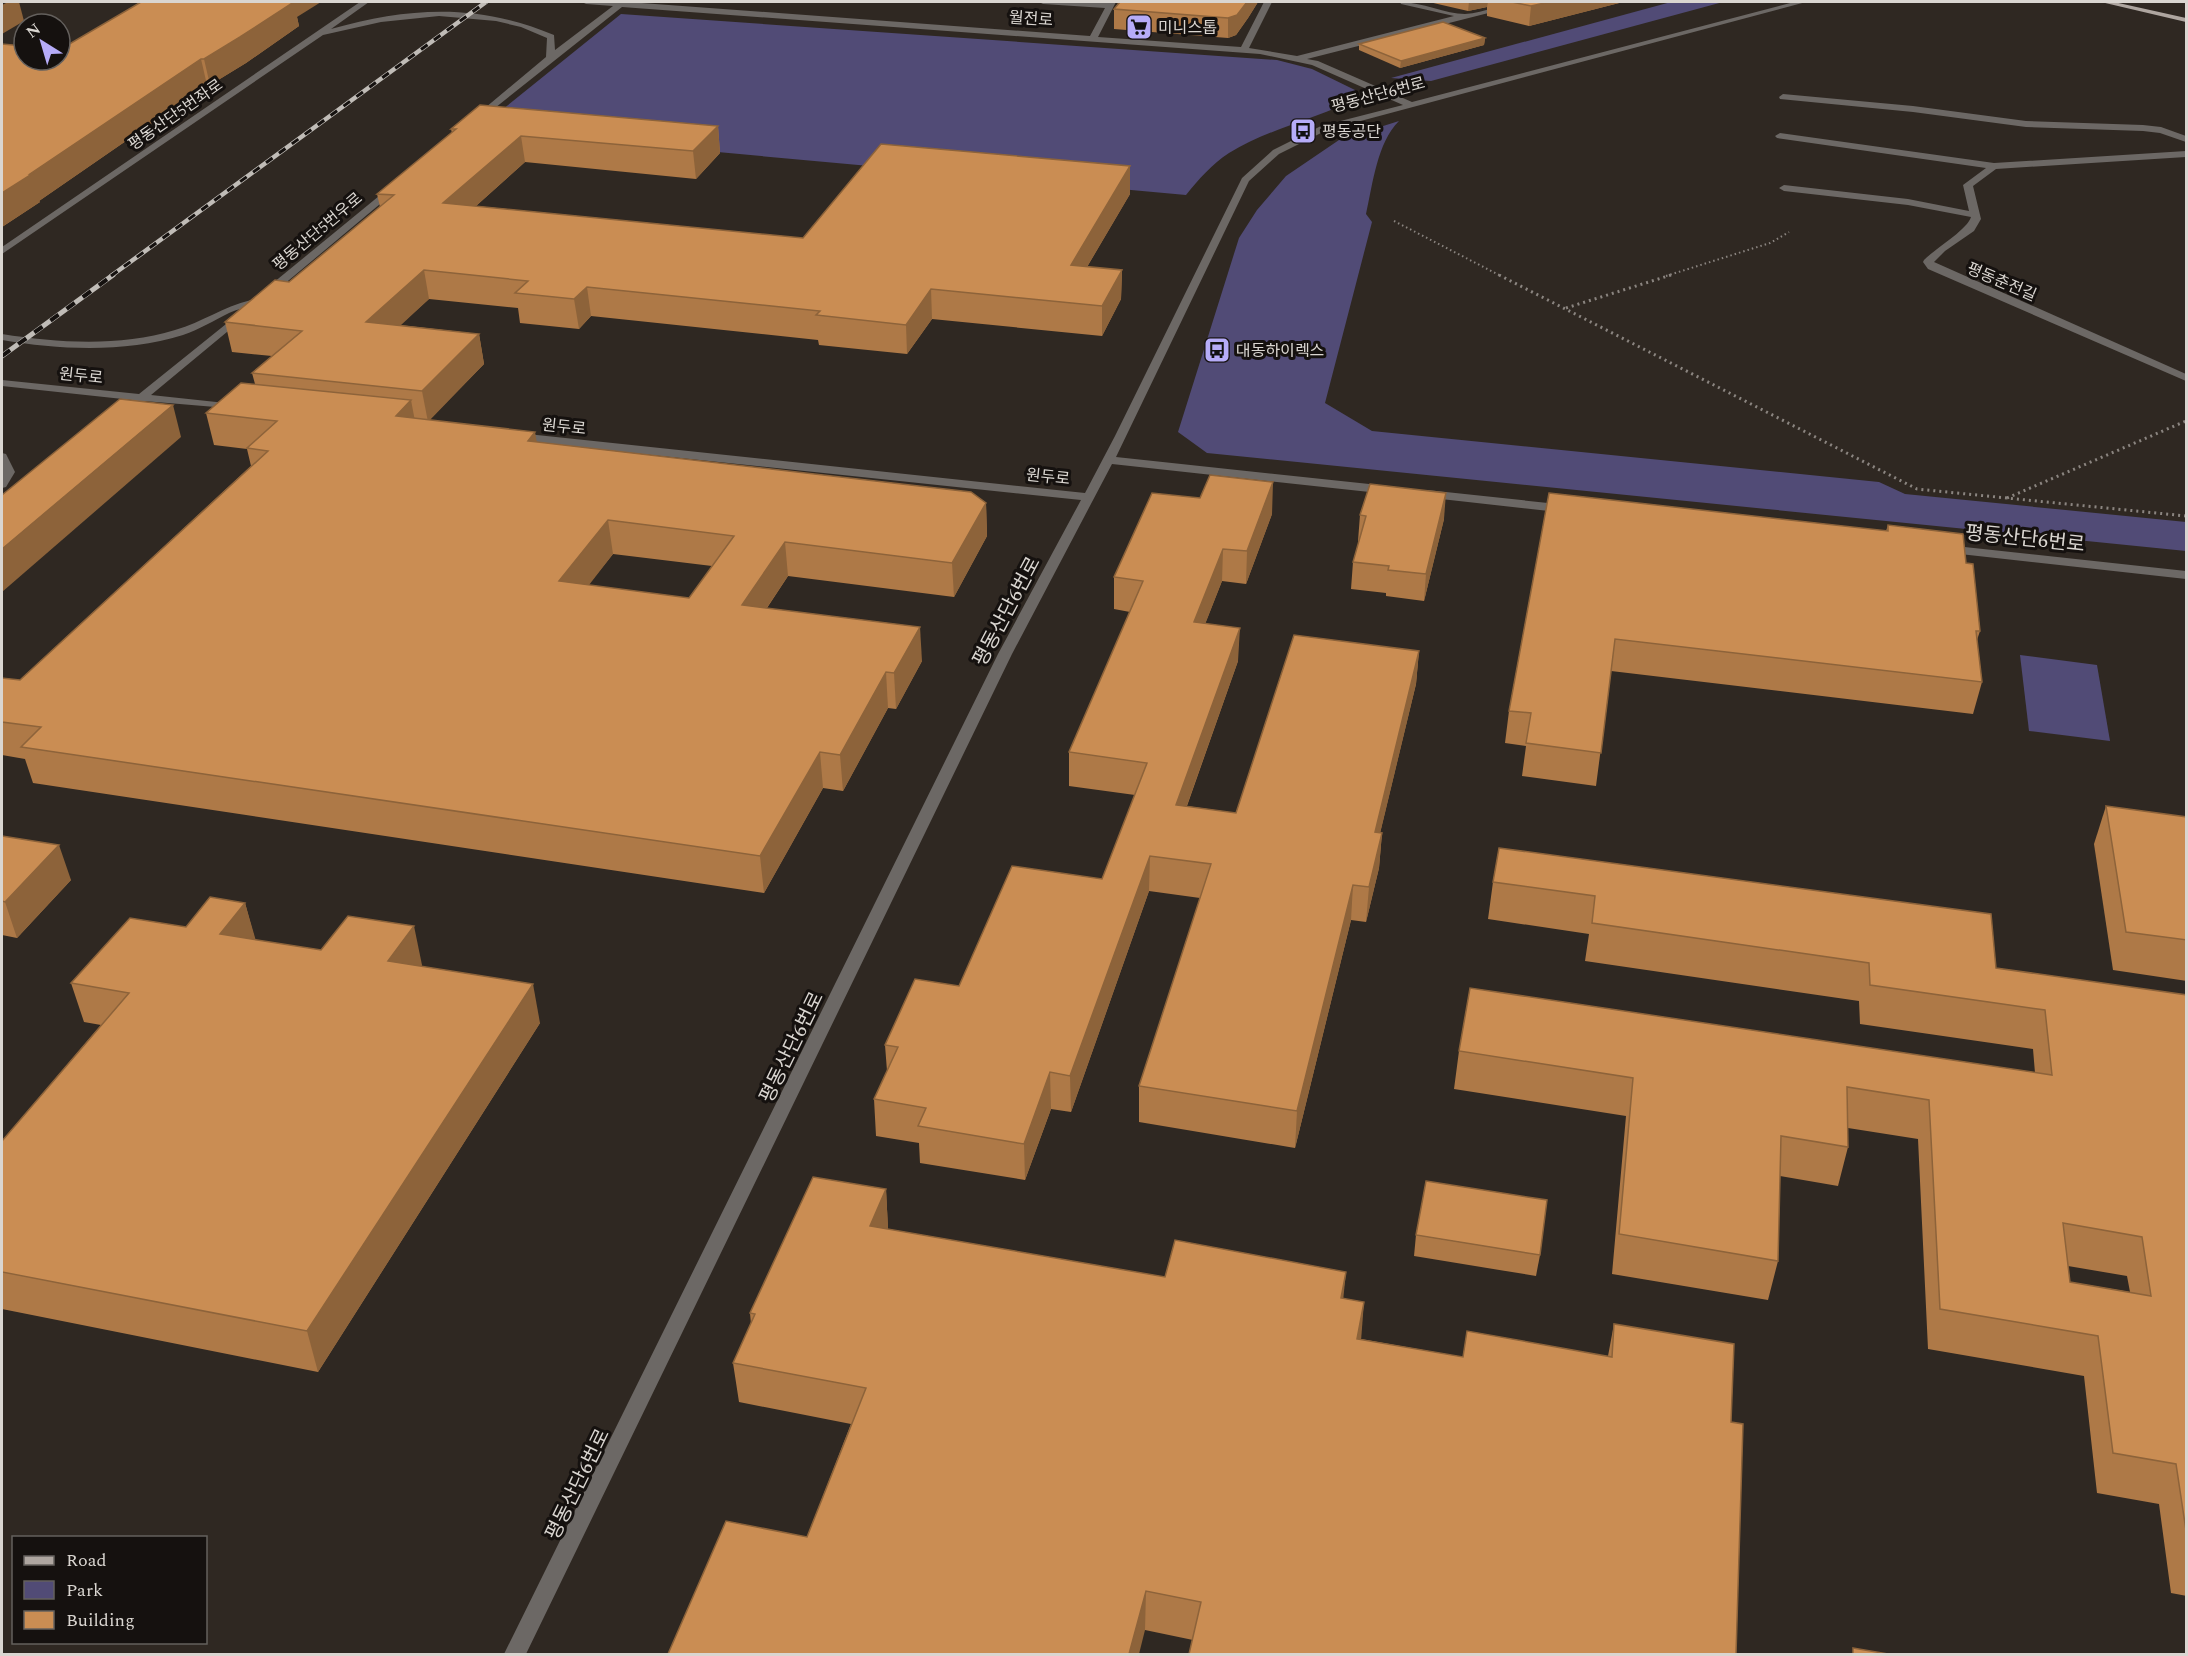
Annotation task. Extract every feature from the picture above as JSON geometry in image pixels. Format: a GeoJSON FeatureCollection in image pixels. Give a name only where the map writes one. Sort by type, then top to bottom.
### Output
{"type":"FeatureCollection","features":[{"type":"Feature","properties":{"kind":"main road"},"geometry":{"type":"LineString","coordinates":[[2105,2],[2186,19]]}},
{"type":"Feature","properties":{"kind":"main road"},"geometry":{"type":"LineString","coordinates":[[2127,2],[2186,19]]}},
{"type":"Feature","properties":{"kind":"street","name":"평동산단5번좌로"},"geometry":{"type":"LineString","coordinates":[[2,251],[365,2]]}},
{"type":"Feature","properties":{"kind":"street","name":"월전로"},"geometry":{"type":"LineString","coordinates":[[585,2],[1260,51],[1315,63],[1409,104]]}},
{"type":"Feature","properties":{"kind":"street"},"geometry":{"type":"LineString","coordinates":[[1043,2],[1110,4],[1094,38]]}},
{"type":"Feature","properties":{"kind":"street"},"geometry":{"type":"LineString","coordinates":[[1243,51],[1268,2]]}},
{"type":"Feature","properties":{"kind":"street"},"geometry":{"type":"LineString","coordinates":[[1404,2],[1466,16]]}},
{"type":"Feature","properties":{"kind":"street","name":"월전로"},"geometry":{"type":"LineString","coordinates":[[1297,58],[1521,2]]}},
{"type":"Feature","properties":{"kind":"street","name":"평동산단6번로"},"geometry":{"type":"LineString","coordinates":[[515,1654],[1005,654],[1108,460],[1245,180],[1276,152],[1324,128],[1802,2]]}},
{"type":"Feature","properties":{"kind":"street"},"geometry":{"type":"LineString","coordinates":[[468,126],[550,58],[622,3]]}},
{"type":"Feature","properties":{"kind":"street"},"geometry":{"type":"LineString","coordinates":[[787,15],[795,8]]}},
{"type":"Feature","properties":{"kind":"street"},"geometry":{"type":"LineString","coordinates":[[313,37],[378,19],[419,15],[480,15],[519,23],[550,37],[550,58]]}},
{"type":"Feature","properties":{"kind":"street"},"geometry":{"type":"LineString","coordinates":[[1783,97],[1913,109],[2026,124],[2143,128],[2161,130],[2187,139]]}},
{"type":"Feature","properties":{"kind":"street"},"geometry":{"type":"LineString","coordinates":[[1780,136],[1994,166],[2187,154]]}},
{"type":"Feature","properties":{"kind":"street"},"geometry":{"type":"LineString","coordinates":[[1784,188],[1908,202],[1974,215],[1968,185],[1994,166]]}},
{"type":"Feature","properties":{"kind":"street","name":"평동산단5번우로"},"geometry":{"type":"LineString","coordinates":[[123,412],[404,179]]}},
{"type":"Feature","properties":{"kind":"street","name":"평동춘전길"},"geometry":{"type":"LineString","coordinates":[[1974,215],[1976,219],[1970,229],[1941,249],[1928,262],[1932,267],[2187,378]]}},
{"type":"Feature","properties":{"kind":"street"},"geometry":{"type":"LineString","coordinates":[[2,337],[44,345],[78,346],[122,343],[162,337],[202,325],[226,310],[258,301]]}},
{"type":"Feature","properties":{"kind":"street","name":"원두로"},"geometry":{"type":"LineString","coordinates":[[2,383],[248,409]]}},
{"type":"Feature","properties":{"kind":"street","name":"원두로"},"geometry":{"type":"LineString","coordinates":[[508,436],[1088,497]]}},
{"type":"Feature","properties":{"kind":"street"},"geometry":{"type":"LineString","coordinates":[[2,458],[9,472],[2,484]]}},
{"type":"Feature","properties":{"kind":"street"},"geometry":{"type":"LineString","coordinates":[[1108,460],[1582,511]]}},
{"type":"Feature","properties":{"kind":"street","name":"평동산단6번로"},"geometry":{"type":"LineString","coordinates":[[1938,548],[2187,575]]}},
{"type":"Feature","properties":{"kind":"path"},"geometry":{"type":"LineString","coordinates":[[1394,221],[1917,489],[2187,516]]}},
{"type":"Feature","properties":{"kind":"path"},"geometry":{"type":"LineString","coordinates":[[1565,308],[1770,243],[1790,232]]}},
{"type":"Feature","properties":{"kind":"path"},"geometry":{"type":"LineString","coordinates":[[2006,498],[2187,421]]}},
{"type":"Feature","properties":{"kind":"green space"},"geometry":{"type":"Polygon","coordinates":[[[1671,2],[1723,2],[1431,81],[1391,78],[1671,2]]]}},
{"type":"Feature","properties":{"kind":"green space"},"geometry":{"type":"Polygon","coordinates":[[[621,14],[1277,60],[1312,69],[1355,90],[1354,97],[1345,104],[1272,132],[1229,153],[1206,172],[1186,195],[477,130],[621,14]]]}},
{"type":"Feature","properties":{"kind":"green space"},"geometry":{"type":"Polygon","coordinates":[[[1399,121],[1386,140],[1377,164],[1366,214],[1372,222],[1325,403],[1372,431],[1879,482],[1905,494],[2186,522],[2186,551],[1207,453],[1178,432],[1239,238],[1257,210],[1286,176],[1339,140],[1399,121]]]}},
{"type":"Feature","properties":{"kind":"green space"},"geometry":{"type":"Polygon","coordinates":[[[2020,655],[2097,665],[2110,741],[2029,731],[2020,655]]]}},
{"type":"Feature","properties":{"kind":"building"},"geometry":{"type":"Polygon","coordinates":[[[141,2],[294,2],[201,59],[2,193],[2,44],[12,45],[12,72],[72,72],[72,43],[141,2]]]}},
{"type":"Feature","properties":{"kind":"building"},"geometry":{"type":"Polygon","coordinates":[[[1120,2],[1247,2],[1237,15],[1228,18],[1114,9],[1120,2]]]}},
{"type":"Feature","properties":{"kind":"building"},"geometry":{"type":"Polygon","coordinates":[[[1512,2],[1549,2],[1531,6],[1512,2]]]}},
{"type":"Feature","properties":{"kind":"building"},"geometry":{"type":"Polygon","coordinates":[[[1443,22],[1485,38],[1401,61],[1359,44],[1443,22]]]}},
{"type":"Feature","properties":{"kind":"building"},"geometry":{"type":"Polygon","coordinates":[[[480,105],[718,126],[693,151],[521,136],[443,203],[803,238],[881,144],[1130,166],[1071,265],[1122,270],[1102,306],[931,289],[906,325],[816,315],[820,311],[587,287],[574,299],[515,293],[528,281],[424,270],[366,322],[479,334],[422,391],[252,373],[302,331],[225,322],[275,280],[289,282],[394,195],[377,194],[456,129],[451,129],[480,105]]]}},
{"type":"Feature","properties":{"kind":"building"},"geometry":{"type":"Polygon","coordinates":[[[241,383],[411,400],[396,416],[535,432],[528,441],[971,492],[986,503],[952,563],[785,542],[742,605],[920,627],[894,673],[886,672],[840,755],[820,752],[760,856],[21,747],[41,727],[2,722],[2,678],[20,680],[268,451],[247,448],[277,421],[206,413],[241,383]],[[608,520],[559,581],[689,598],[734,536],[608,520]]]}},
{"type":"Feature","properties":{"kind":"building"},"geometry":{"type":"Polygon","coordinates":[[[120,399],[173,405],[2,549],[2,495],[120,399]]]}},
{"type":"Feature","properties":{"kind":"building"},"geometry":{"type":"Polygon","coordinates":[[[1210,475],[1273,482],[1247,551],[1223,549],[1194,622],[1240,628],[1176,805],[1236,813],[1294,635],[1419,651],[1375,832],[1382,833],[1369,887],[1353,885],[1297,1111],[1139,1086],[1211,864],[1150,856],[1070,1076],[1050,1072],[1024,1144],[918,1126],[926,1108],[874,1099],[898,1047],[885,1045],[915,979],[959,986],[1012,866],[1102,879],[1147,763],[1069,752],[1143,581],[1114,577],[1152,493],[1200,498],[1210,475]]]}},
{"type":"Feature","properties":{"kind":"building"},"geometry":{"type":"Polygon","coordinates":[[[1370,484],[1446,493],[1426,574],[1388,570],[1389,566],[1353,562],[1366,516],[1360,515],[1370,484]]]}},
{"type":"Feature","properties":{"kind":"building"},"geometry":{"type":"Polygon","coordinates":[[[1549,493],[1888,531],[1888,525],[1963,534],[1966,563],[1973,564],[1980,631],[1976,631],[1982,682],[1615,639],[1601,753],[1526,743],[1531,713],[1509,711],[1549,493]]]}},
{"type":"Feature","properties":{"kind":"building"},"geometry":{"type":"Polygon","coordinates":[[[2106,806],[2187,817],[2187,940],[2126,932],[2106,806]]]}},
{"type":"Feature","properties":{"kind":"building"},"geometry":{"type":"Polygon","coordinates":[[[2,836],[59,845],[5,902],[2,901],[2,836]]]}},
{"type":"Feature","properties":{"kind":"building"},"geometry":{"type":"Polygon","coordinates":[[[1499,848],[1991,914],[1996,968],[2187,995],[2187,1537],[2176,1464],[2113,1453],[2098,1336],[1940,1309],[1929,1100],[1847,1087],[1848,1147],[1781,1136],[1778,1261],[1619,1234],[1633,1078],[1459,1051],[1470,988],[2052,1075],[2045,1010],[1870,985],[1869,963],[1592,923],[1595,896],[1493,882],[1499,848]],[[2063,1223],[2070,1282],[2151,1296],[2142,1237],[2063,1223]]]}},
{"type":"Feature","properties":{"kind":"building"},"geometry":{"type":"Polygon","coordinates":[[[210,897],[245,903],[220,934],[321,950],[348,916],[414,926],[388,961],[533,984],[307,1331],[2,1272],[2,1141],[129,993],[71,983],[130,918],[186,927],[210,897]]]}},
{"type":"Feature","properties":{"kind":"building"},"geometry":{"type":"Polygon","coordinates":[[[813,1177],[886,1189],[870,1226],[1165,1277],[1175,1240],[1346,1272],[1341,1298],[1364,1302],[1357,1339],[1463,1357],[1467,1331],[1612,1357],[1614,1324],[1734,1344],[1731,1422],[1743,1424],[1736,1654],[1189,1654],[1201,1602],[1146,1591],[1129,1654],[668,1654],[726,1521],[807,1537],[866,1388],[733,1363],[755,1314],[750,1313],[813,1177]]]}},
{"type":"Feature","properties":{"kind":"building"},"geometry":{"type":"Polygon","coordinates":[[[1426,1181],[1547,1200],[1540,1255],[1416,1235],[1426,1181]]]}},
{"type":"Feature","properties":{"kind":"building"},"geometry":{"type":"Polygon","coordinates":[[[1853,1648],[1888,1654],[1853,1654],[1853,1648]]]}},
{"type":"Feature","properties":{"kind":"railway"},"geometry":{"type":"LineString","coordinates":[[111,276],[486,2]]}},
{"type":"Feature","properties":{"kind":"railway"},"geometry":{"type":"LineString","coordinates":[[2,356],[113,275]]}},
{"type":"Feature","properties":{"kind":"place","name":"미니스톱"},"geometry":{"type":"Point","coordinates":[1139,27]}},
{"type":"Feature","properties":{"kind":"place","name":"평동공단"},"geometry":{"type":"Point","coordinates":[1303,131]}},
{"type":"Feature","properties":{"kind":"place","name":"대동하이렉스"},"geometry":{"type":"Point","coordinates":[1217,350]}}]}
